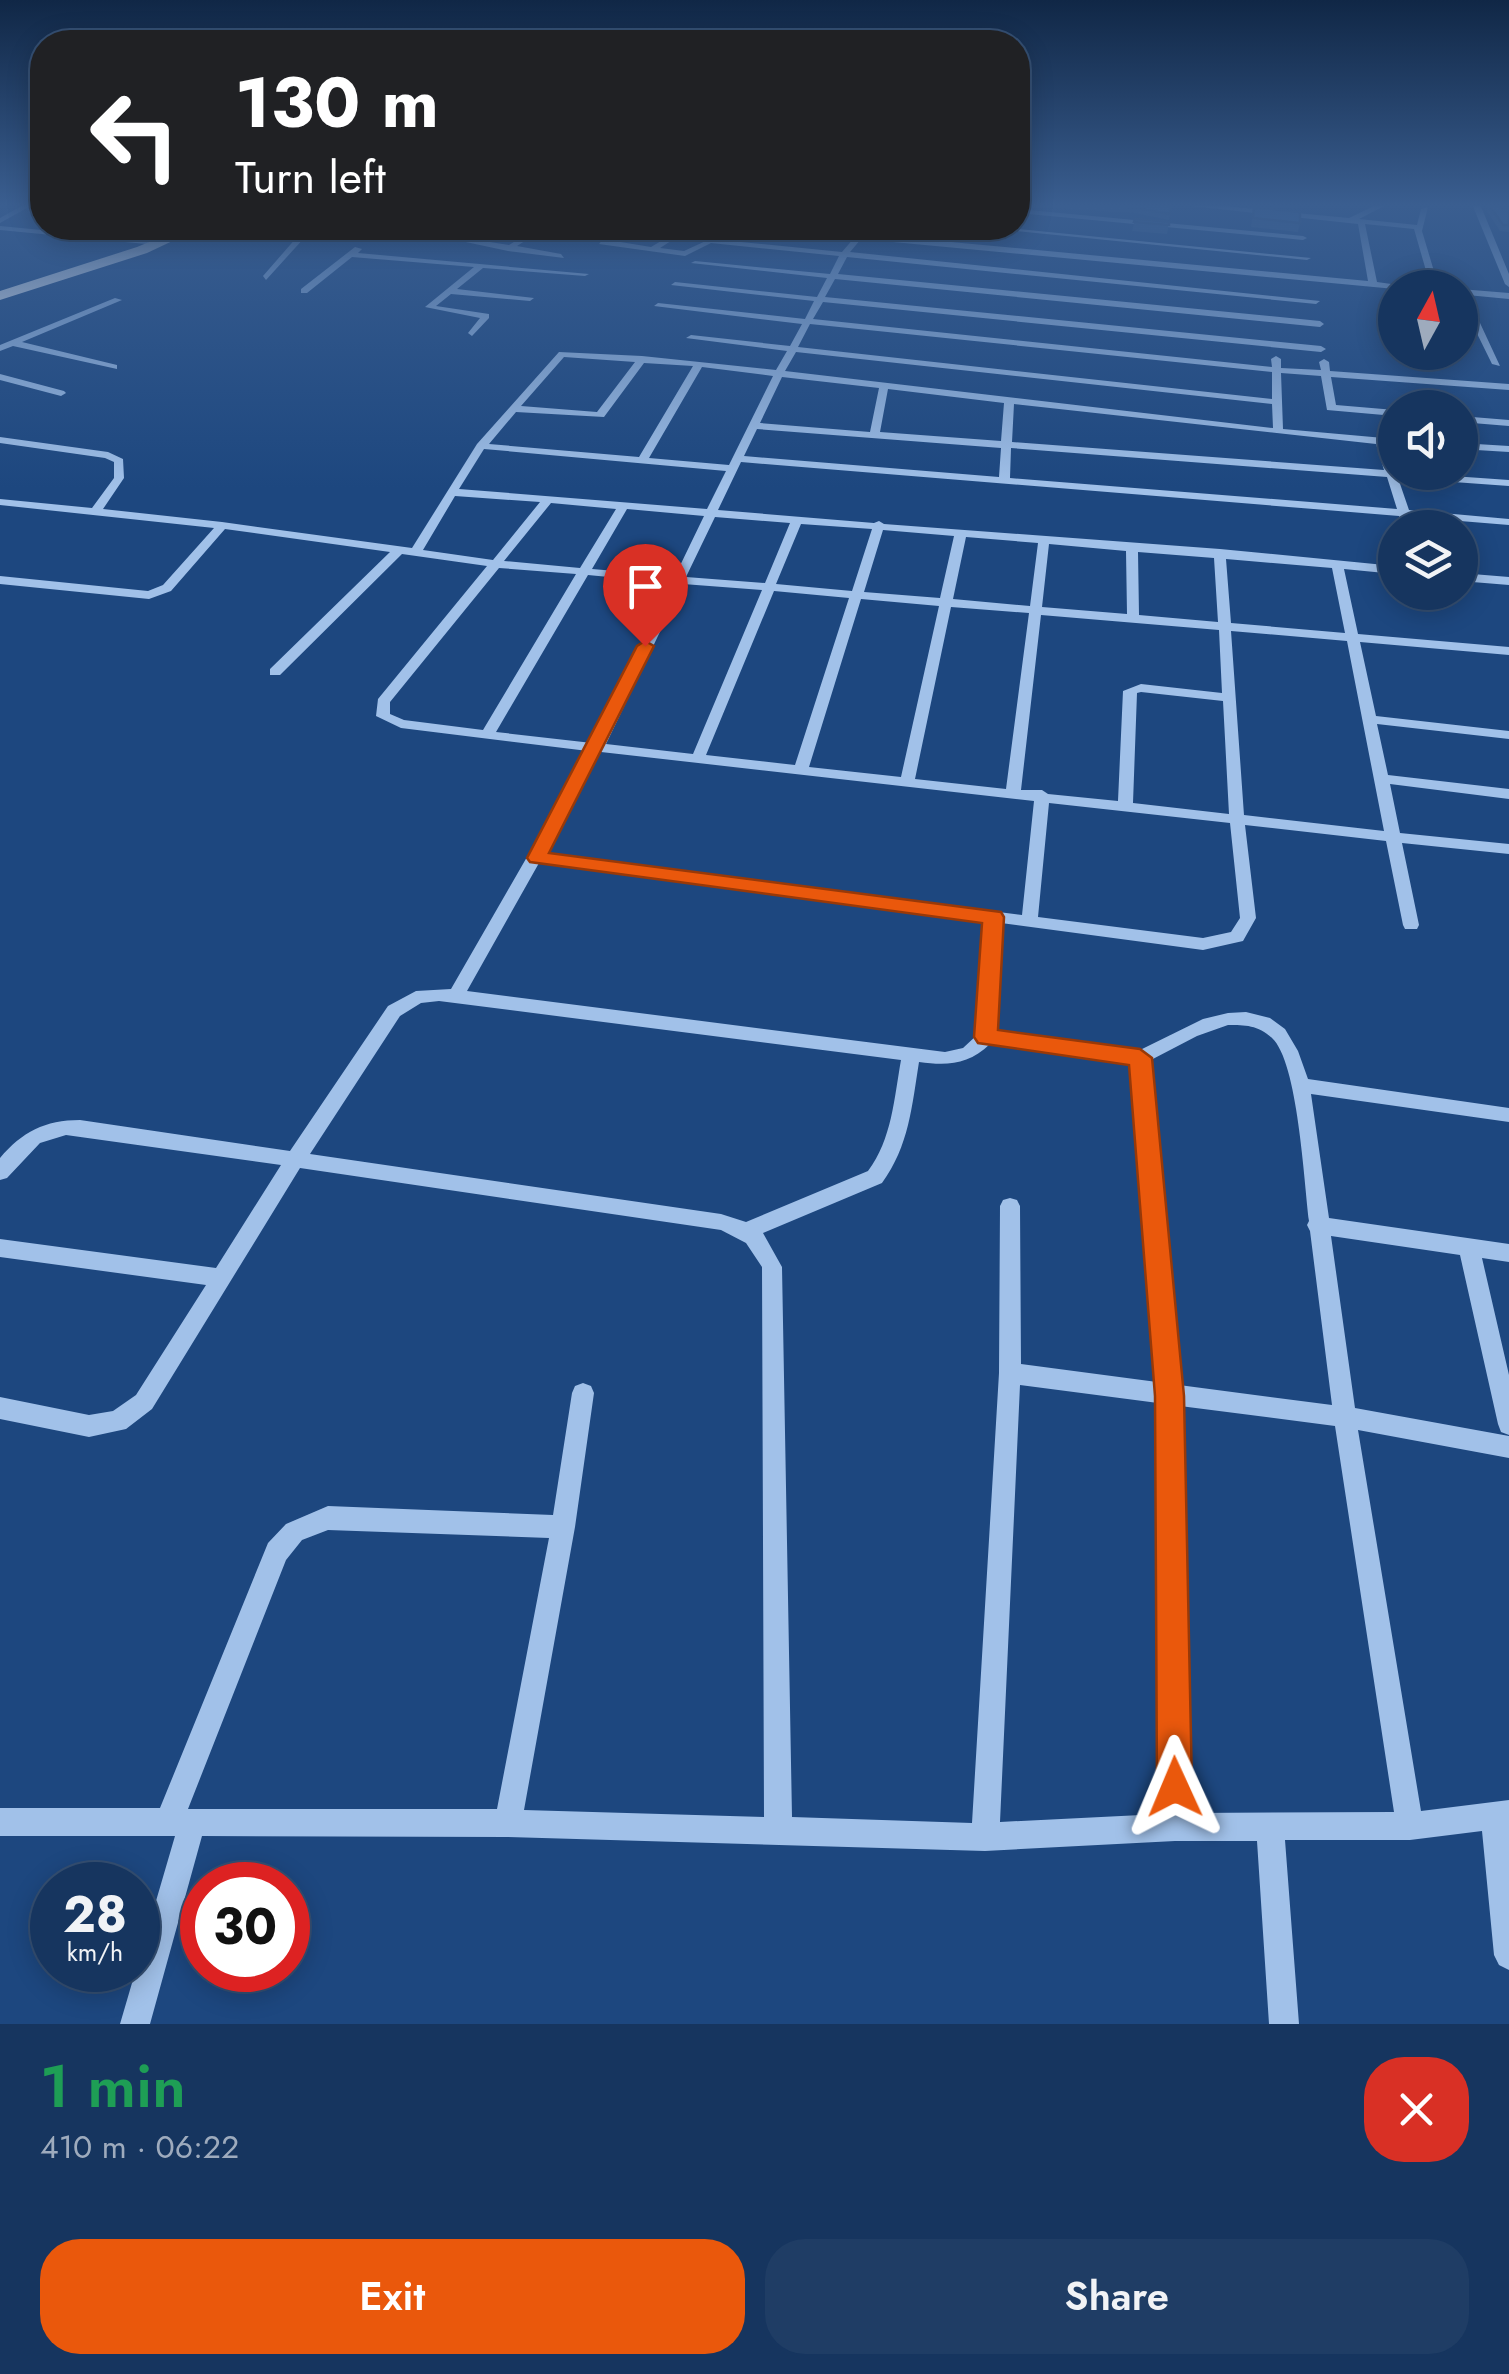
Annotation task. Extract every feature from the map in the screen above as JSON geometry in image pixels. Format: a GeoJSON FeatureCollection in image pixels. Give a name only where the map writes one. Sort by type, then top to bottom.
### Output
{"type":"FeatureCollection","features":[{"type":"Feature","properties":{"kind":"street"},"geometry":{"type":"LineString","coordinates":[[439,298],[429,307],[486,316],[472,333]]}},
{"type":"Feature","properties":{"kind":"street"},"geometry":{"type":"LineString","coordinates":[[817,298],[1322,349]]}},
{"type":"Feature","properties":{"kind":"street"},"geometry":{"type":"LineString","coordinates":[[917,390],[958,298]]}},
{"type":"Feature","properties":{"kind":"street"},"geometry":{"type":"LineString","coordinates":[[1057,298],[1320,324]]}},
{"type":"Feature","properties":{"kind":"street"},"geometry":{"type":"LineString","coordinates":[[1094,412],[1113,298]]}},
{"type":"Feature","properties":{"kind":"street"},"geometry":{"type":"LineString","coordinates":[[1289,298],[1316,301],[1332,438]]}},
{"type":"Feature","properties":{"kind":"street"},"geometry":{"type":"LineString","coordinates":[[456,996],[597,747],[710,512],[823,299]]}},
{"type":"Feature","properties":{"kind":"street"},"geometry":{"type":"LineString","coordinates":[[0,348],[118,300]]}},
{"type":"Feature","properties":{"kind":"street"},"geometry":{"type":"LineString","coordinates":[[658,306],[1276,370],[1509,387]]}},
{"type":"Feature","properties":{"kind":"street"},"geometry":{"type":"LineString","coordinates":[[1478,326],[1497,364]]}},
{"type":"Feature","properties":{"kind":"street"},"geometry":{"type":"LineString","coordinates":[[691,338],[1277,402]]}},
{"type":"Feature","properties":{"kind":"street"},"geometry":{"type":"LineString","coordinates":[[12,343],[114,367]]}},
{"type":"Feature","properties":{"kind":"street"},"geometry":{"type":"LineString","coordinates":[[1276,344],[1278,432]]}},
{"type":"Feature","properties":{"kind":"street"},"geometry":{"type":"LineString","coordinates":[[416,551],[481,446],[562,354],[699,364],[1094,412],[1378,441]]}},
{"type":"Feature","properties":{"kind":"street"},"geometry":{"type":"LineString","coordinates":[[514,410],[600,415],[642,359]]}},
{"type":"Feature","properties":{"kind":"street"},"geometry":{"type":"LineString","coordinates":[[642,461],[699,364]]}},
{"type":"Feature","properties":{"kind":"street"},"geometry":{"type":"LineString","coordinates":[[0,378],[61,393]]}},
{"type":"Feature","properties":{"kind":"street"},"geometry":{"type":"LineString","coordinates":[[0,391],[20,383]]}},
{"type":"Feature","properties":{"kind":"street"},"geometry":{"type":"LineString","coordinates":[[874,435],[884,387]]}},
{"type":"Feature","properties":{"kind":"street"},"geometry":{"type":"LineString","coordinates":[[1004,481],[1009,402]]}},
{"type":"Feature","properties":{"kind":"street"},"geometry":{"type":"LineString","coordinates":[[1331,408],[1378,412]]}},
{"type":"Feature","properties":{"kind":"street"},"geometry":{"type":"LineString","coordinates":[[1478,420],[1509,423]]}},
{"type":"Feature","properties":{"kind":"street"},"geometry":{"type":"LineString","coordinates":[[756,426],[1378,474]]}},
{"type":"Feature","properties":{"kind":"street"},"geometry":{"type":"LineString","coordinates":[[0,440],[108,455],[119,461],[120,478],[95,512]]}},
{"type":"Feature","properties":{"kind":"street"},"geometry":{"type":"LineString","coordinates":[[481,446],[642,461],[1004,481],[1378,512]]}},
{"type":"Feature","properties":{"kind":"street"},"geometry":{"type":"LineString","coordinates":[[1478,447],[1509,449]]}},
{"type":"Feature","properties":{"kind":"street"},"geometry":{"type":"LineString","coordinates":[[1478,481],[1509,483]]}},
{"type":"Feature","properties":{"kind":"street"},"geometry":{"type":"LineString","coordinates":[[452,492],[879,524],[1378,569]]}},
{"type":"Feature","properties":{"kind":"street"},"geometry":{"type":"LineString","coordinates":[[546,501],[383,702],[383,716],[402,724],[488,735],[1509,849]]}},
{"type":"Feature","properties":{"kind":"street"},"geometry":{"type":"LineString","coordinates":[[0,502],[222,525],[497,564],[1509,651]]}},
{"type":"Feature","properties":{"kind":"street"},"geometry":{"type":"LineString","coordinates":[[488,735],[623,506]]}},
{"type":"Feature","properties":{"kind":"street"},"geometry":{"type":"LineString","coordinates":[[698,758],[798,518]]}},
{"type":"Feature","properties":{"kind":"street"},"geometry":{"type":"LineString","coordinates":[[1478,520],[1509,522]]}},
{"type":"Feature","properties":{"kind":"street"},"geometry":{"type":"LineString","coordinates":[[801,769],[879,524]]}},
{"type":"Feature","properties":{"kind":"street"},"geometry":{"type":"LineString","coordinates":[[0,580],[149,595],[167,588],[222,525]]}},
{"type":"Feature","properties":{"kind":"street"},"geometry":{"type":"LineString","coordinates":[[907,781],[961,532]]}},
{"type":"Feature","properties":{"kind":"street"},"geometry":{"type":"LineString","coordinates":[[1013,792],[1044,540]]}},
{"type":"Feature","properties":{"kind":"street"},"geometry":{"type":"LineString","coordinates":[[1132,546],[1133,620]]}},
{"type":"Feature","properties":{"kind":"street"},"geometry":{"type":"LineString","coordinates":[[275,672],[400,548]]}},
{"type":"Feature","properties":{"kind":"street"},"geometry":{"type":"LineString","coordinates":[[537,858],[1203,944],[1236,937],[1248,918],[1237,817],[1220,553]]}},
{"type":"Feature","properties":{"kind":"street"},"geometry":{"type":"LineString","coordinates":[[1337,565],[1411,925]]}},
{"type":"Feature","properties":{"kind":"street"},"geometry":{"type":"LineString","coordinates":[[1478,578],[1509,581]]}},
{"type":"Feature","properties":{"kind":"street"},"geometry":{"type":"LineString","coordinates":[[1126,804],[1130,691],[1140,688],[1230,698]]}},
{"type":"Feature","properties":{"kind":"street"},"geometry":{"type":"LineString","coordinates":[[1369,719],[1509,735]]}},
{"type":"Feature","properties":{"kind":"street"},"geometry":{"type":"LineString","coordinates":[[1382,779],[1509,794]]}},
{"type":"Feature","properties":{"kind":"street"},"geometry":{"type":"LineString","coordinates":[[1028,922],[1042,795]]}},
{"type":"Feature","properties":{"kind":"street"},"geometry":{"type":"LineString","coordinates":[[0,1408],[89,1426],[118,1421],[144,1402],[295,1160],[394,1011],[406,1000],[427,993],[456,996],[945,1059],[970,1053],[986,1037],[993,917]]}},
{"type":"Feature","properties":{"kind":"street"},"geometry":{"type":"LineString","coordinates":[[986,1037],[1140,1058],[1222,1018],[1265,1023],[1282,1037],[1302,1086],[1345,1417],[1410,1826]]}},
{"type":"Feature","properties":{"kind":"street"},"geometry":{"type":"LineString","coordinates":[[748,1230],[875,1177],[893,1150],[911,1055]]}},
{"type":"Feature","properties":{"kind":"street"},"geometry":{"type":"LineString","coordinates":[[1140,1058],[1170,1396],[1175,1826]]}},
{"type":"Feature","properties":{"kind":"street"},"geometry":{"type":"LineString","coordinates":[[1302,1086],[1509,1116]]}},
{"type":"Feature","properties":{"kind":"street"},"geometry":{"type":"LineString","coordinates":[[0,1172],[23,1142],[36,1133],[62,1126],[721,1222],[748,1230],[764,1247],[772,1267],[778,1828]]}},
{"type":"Feature","properties":{"kind":"street"},"geometry":{"type":"LineString","coordinates":[[985,1837],[1010,1373],[1010,1206]]}},
{"type":"Feature","properties":{"kind":"street"},"geometry":{"type":"LineString","coordinates":[[1318,1225],[1509,1253]]}},
{"type":"Feature","properties":{"kind":"street"},"geometry":{"type":"LineString","coordinates":[[0,1248],[223,1278]]}},
{"type":"Feature","properties":{"kind":"street"},"geometry":{"type":"LineString","coordinates":[[1470,1248],[1509,1424]]}},
{"type":"Feature","properties":{"kind":"street"},"geometry":{"type":"LineString","coordinates":[[1010,1373],[1345,1417],[1509,1448]]}},
{"type":"Feature","properties":{"kind":"street"},"geometry":{"type":"LineString","coordinates":[[508,1822],[563,1527],[583,1392]]}},
{"type":"Feature","properties":{"kind":"street"},"geometry":{"type":"LineString","coordinates":[[135,2024],[180,1824],[277,1552],[294,1532],[328,1518],[563,1527]]}},
{"type":"Feature","properties":{"kind":"street"},"geometry":{"type":"LineString","coordinates":[[0,1822],[508,1822],[985,1837],[1175,1826],[1410,1826],[1502,1814],[1509,1956]]}},
{"type":"Feature","properties":{"kind":"street"},"geometry":{"type":"LineString","coordinates":[[1270,1828],[1284,2024]]}},
{"type":"Feature","properties":{"kind":"route"},"geometry":{"type":"LineString","coordinates":[[645,646],[597,747],[537,858],[993,917],[986,1037],[1140,1058],[1170,1396],[1175,1787]]}}]}
